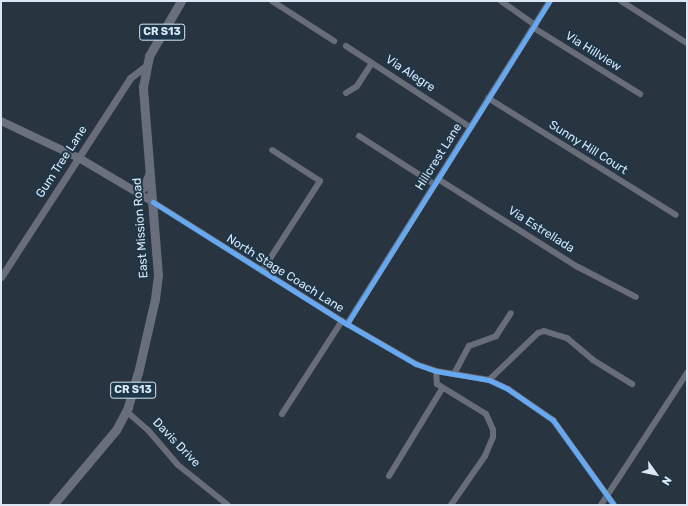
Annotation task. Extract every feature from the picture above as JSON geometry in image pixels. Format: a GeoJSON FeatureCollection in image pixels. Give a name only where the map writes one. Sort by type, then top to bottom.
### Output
{"type":"FeatureCollection","features":[{"type":"Feature","properties":{"kind":"main road","name":"East Mission Road"},"geometry":{"type":"LineString","coordinates":[[53,505],[107,443],[126,411],[156,292],[158,260],[143,109],[147,65],[164,28],[182,1]]}},
{"type":"Feature","properties":{"kind":"main road","name":"North Stage Coach Lane"},"geometry":{"type":"LineString","coordinates":[[1,121],[79,158],[153,202]]}},
{"type":"Feature","properties":{"kind":"main road"},"geometry":{"type":"LineString","coordinates":[[137,193],[145,185],[150,174]]}},
{"type":"Feature","properties":{"kind":"street"},"geometry":{"type":"LineString","coordinates":[[272,1],[334,41]]}},
{"type":"Feature","properties":{"kind":"street","name":"Via Hillview"},"geometry":{"type":"LineString","coordinates":[[501,1],[535,26],[640,94]]}},
{"type":"Feature","properties":{"kind":"street","name":"Hillcrest Lane"},"geometry":{"type":"LineString","coordinates":[[282,414],[436,181],[550,1]]}},
{"type":"Feature","properties":{"kind":"street"},"geometry":{"type":"LineString","coordinates":[[621,1],[687,43]]}},
{"type":"Feature","properties":{"kind":"street"},"geometry":{"type":"LineString","coordinates":[[346,46],[372,62]]}},
{"type":"Feature","properties":{"kind":"street","name":"Via Alegre"},"geometry":{"type":"LineString","coordinates":[[346,93],[357,86],[372,62],[470,127]]}},
{"type":"Feature","properties":{"kind":"street","name":"Gum Tree Lane"},"geometry":{"type":"LineString","coordinates":[[1,277],[130,78],[147,65]]}},
{"type":"Feature","properties":{"kind":"street","name":"Sunny Hill Court"},"geometry":{"type":"LineString","coordinates":[[488,98],[676,215]]}},
{"type":"Feature","properties":{"kind":"street","name":"Via Estrellada"},"geometry":{"type":"LineString","coordinates":[[359,136],[578,267],[636,297]]}},
{"type":"Feature","properties":{"kind":"street"},"geometry":{"type":"LineString","coordinates":[[262,271],[320,181],[272,150]]}},
{"type":"Feature","properties":{"kind":"street","name":"North Stage Coach Lane"},"geometry":{"type":"LineString","coordinates":[[153,202],[344,322],[416,364],[436,371],[489,380],[508,389],[553,420],[614,505]]}},
{"type":"Feature","properties":{"kind":"street"},"geometry":{"type":"LineString","coordinates":[[454,374],[469,346],[496,336],[511,313]]}},
{"type":"Feature","properties":{"kind":"street"},"geometry":{"type":"LineString","coordinates":[[489,380],[538,333],[544,331],[567,338],[593,360],[632,384]]}},
{"type":"Feature","properties":{"kind":"street"},"geometry":{"type":"LineString","coordinates":[[436,371],[436,379],[442,389],[486,414],[493,430],[493,437],[485,456],[451,505]]}},
{"type":"Feature","properties":{"kind":"street"},"geometry":{"type":"LineString","coordinates":[[601,505],[687,373]]}},
{"type":"Feature","properties":{"kind":"street"},"geometry":{"type":"LineString","coordinates":[[389,476],[442,389]]}},
{"type":"Feature","properties":{"kind":"street","name":"Davis Drive"},"geometry":{"type":"LineString","coordinates":[[126,411],[148,430],[178,465],[228,505]]}},
{"type":"Feature","properties":{"kind":"cycle path"},"geometry":{"type":"LineString","coordinates":[[347,324],[550,1]]}},
{"type":"Feature","properties":{"kind":"cycle path"},"geometry":{"type":"LineString","coordinates":[[153,202],[347,324],[416,364],[436,371],[489,380],[508,389],[553,420],[614,505]]}}]}
